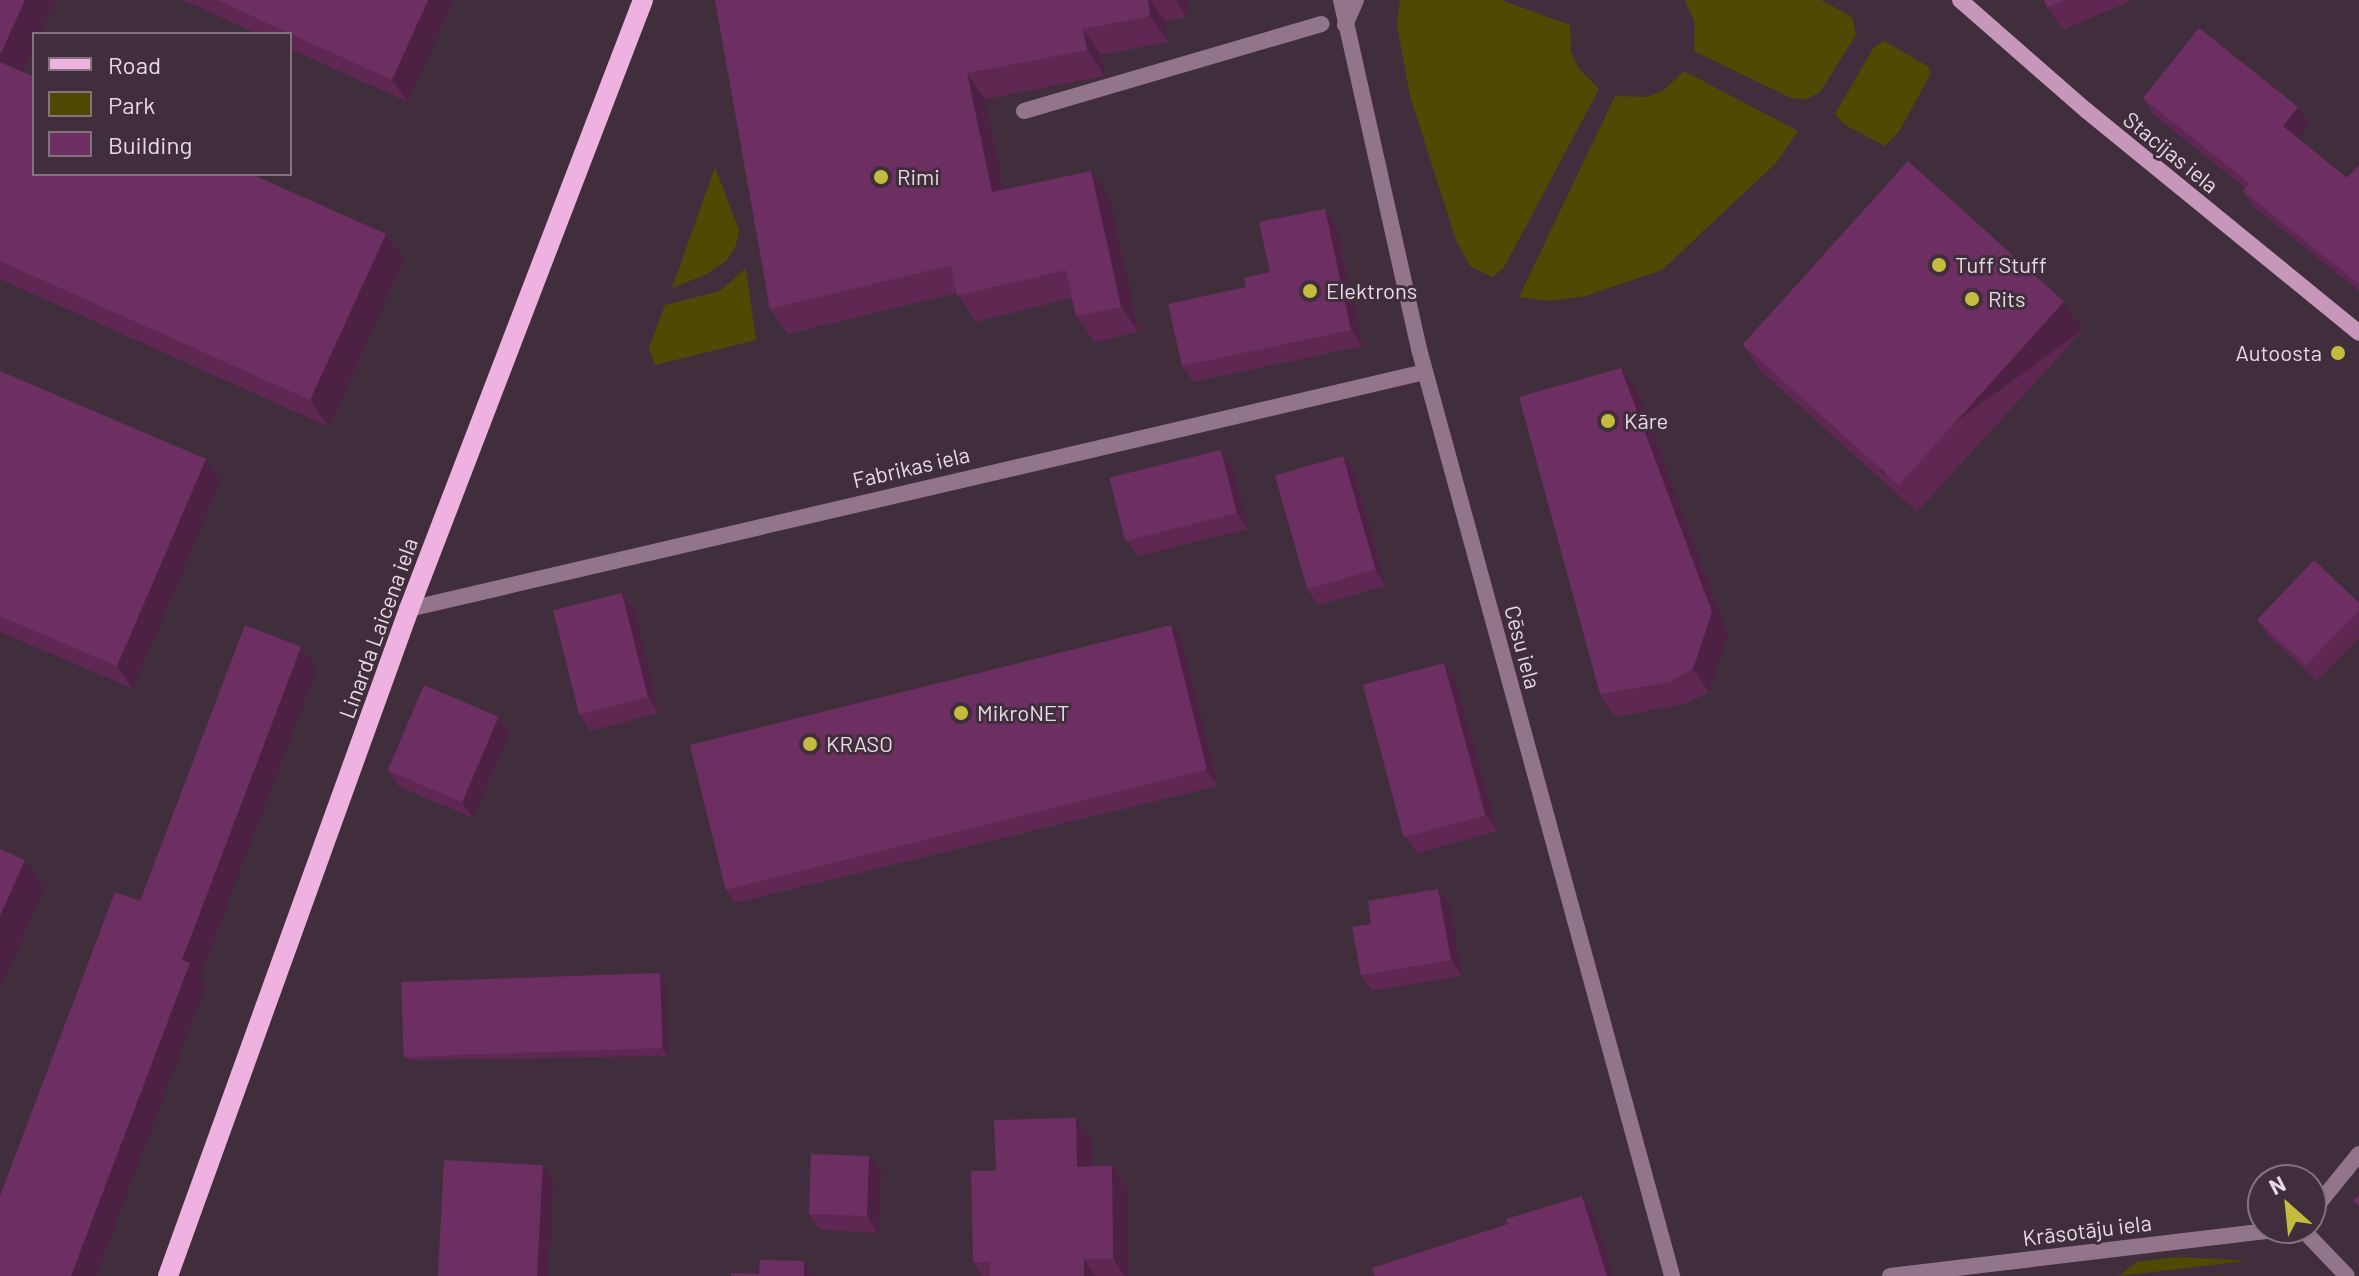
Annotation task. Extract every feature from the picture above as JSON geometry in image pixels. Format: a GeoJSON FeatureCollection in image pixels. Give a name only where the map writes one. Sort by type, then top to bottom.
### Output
{"type":"FeatureCollection","features":[{"type":"Feature","properties":{"kind":"main road","name":"Linarda Laicena iela"},"geometry":{"type":"LineString","coordinates":[[168,1276],[409,609],[643,0]]}},
{"type":"Feature","properties":{"kind":"main road","name":"Stacijas iela"},"geometry":{"type":"LineString","coordinates":[[1960,0],[2087,111],[2359,333]]}},
{"type":"Feature","properties":{"kind":"street","name":"Cēsu iela"},"geometry":{"type":"LineString","coordinates":[[1341,0],[1344,27],[1425,372],[1672,1276]]}},
{"type":"Feature","properties":{"kind":"street"},"geometry":{"type":"LineString","coordinates":[[1344,27],[1356,0]]}},
{"type":"Feature","properties":{"kind":"street"},"geometry":{"type":"LineString","coordinates":[[1024,111],[1322,24]]}},
{"type":"Feature","properties":{"kind":"street","name":"Fabrikas iela"},"geometry":{"type":"LineString","coordinates":[[409,609],[1425,372]]}},
{"type":"Feature","properties":{"kind":"street"},"geometry":{"type":"LineString","coordinates":[[2327,1193],[2359,1154]]}},
{"type":"Feature","properties":{"kind":"street","name":"Krāsotāju iela"},"geometry":{"type":"LineString","coordinates":[[1890,1276],[2247,1233]]}},
{"type":"Feature","properties":{"kind":"street"},"geometry":{"type":"LineString","coordinates":[[2316,1244],[2347,1276]]}},
{"type":"Feature","properties":{"kind":"green space"},"geometry":{"type":"Polygon","coordinates":[[[1400,0],[1501,0],[1570,25],[1571,52],[1579,69],[1599,89],[1503,269],[1492,277],[1470,266],[1456,240],[1410,96],[1397,26],[1400,0]]]}},
{"type":"Feature","properties":{"kind":"green space"},"geometry":{"type":"Polygon","coordinates":[[[1685,0],[1821,0],[1852,17],[1856,35],[1820,92],[1807,99],[1791,98],[1694,51],[1695,23],[1685,0]]]}},
{"type":"Feature","properties":{"kind":"green space"},"geometry":{"type":"Polygon","coordinates":[[[1884,41],[1929,67],[1930,75],[1900,130],[1885,146],[1845,125],[1835,114],[1874,47],[1884,41]]]}},
{"type":"Feature","properties":{"kind":"green space"},"geometry":{"type":"Polygon","coordinates":[[[1684,71],[1798,131],[1776,163],[1662,270],[1586,296],[1551,301],[1519,297],[1615,96],[1647,97],[1664,90],[1684,71]]]}},
{"type":"Feature","properties":{"kind":"green space"},"geometry":{"type":"Polygon","coordinates":[[[715,167],[739,230],[736,245],[727,260],[707,274],[672,288],[715,167]]]}},
{"type":"Feature","properties":{"kind":"green space"},"geometry":{"type":"Polygon","coordinates":[[[746,268],[756,340],[655,365],[649,348],[665,305],[720,291],[746,268]]]}},
{"type":"Feature","properties":{"kind":"green space"},"geometry":{"type":"Polygon","coordinates":[[[2175,1257],[2246,1261],[2119,1276],[2136,1262],[2175,1257]]]}},
{"type":"Feature","properties":{"kind":"building"},"geometry":{"type":"Polygon","coordinates":[[[0,0],[25,0],[0,55],[0,0]]]}},
{"type":"Feature","properties":{"kind":"building"},"geometry":{"type":"Polygon","coordinates":[[[217,0],[428,0],[392,80],[217,0]]]}},
{"type":"Feature","properties":{"kind":"building","name":"Rimi"},"geometry":{"type":"Polygon","coordinates":[[[715,0],[1148,0],[1150,16],[1083,29],[1087,50],[967,73],[992,192],[1091,171],[1121,307],[1076,316],[1066,270],[957,296],[951,265],[770,309],[715,0]]]}},
{"type":"Feature","properties":{"kind":"building"},"geometry":{"type":"Polygon","coordinates":[[[2044,0],[2065,0],[2047,7],[2044,0]]]}},
{"type":"Feature","properties":{"kind":"building"},"geometry":{"type":"Polygon","coordinates":[[[2199,28],[2298,107],[2283,126],[2347,178],[2359,165],[2359,284],[2243,191],[2249,183],[2143,98],[2199,28]]]}},
{"type":"Feature","properties":{"kind":"building"},"geometry":{"type":"Polygon","coordinates":[[[0,62],[32,76],[32,176],[256,176],[386,234],[310,400],[0,261],[0,62]]]}},
{"type":"Feature","properties":{"kind":"building"},"geometry":{"type":"Polygon","coordinates":[[[1908,161],[2064,302],[1899,485],[1743,345],[1908,161]]]}},
{"type":"Feature","properties":{"kind":"building"},"geometry":{"type":"Polygon","coordinates":[[[1325,209],[1351,330],[1182,366],[1168,304],[1246,287],[1244,278],[1270,272],[1259,222],[1325,209]]]}},
{"type":"Feature","properties":{"kind":"building"},"geometry":{"type":"Polygon","coordinates":[[[1621,368],[1712,612],[1693,669],[1669,682],[1600,694],[1519,397],[1621,368]]]}},
{"type":"Feature","properties":{"kind":"building"},"geometry":{"type":"Polygon","coordinates":[[[0,371],[206,459],[117,666],[0,616],[0,371]]]}},
{"type":"Feature","properties":{"kind":"building"},"geometry":{"type":"Polygon","coordinates":[[[1221,450],[1237,513],[1125,541],[1109,478],[1221,450]]]}},
{"type":"Feature","properties":{"kind":"building"},"geometry":{"type":"Polygon","coordinates":[[[1343,456],[1376,569],[1307,589],[1275,476],[1343,456]]]}},
{"type":"Feature","properties":{"kind":"building"},"geometry":{"type":"Polygon","coordinates":[[[2314,560],[2359,603],[2359,611],[2306,665],[2257,620],[2314,560]]]}},
{"type":"Feature","properties":{"kind":"building"},"geometry":{"type":"Polygon","coordinates":[[[622,593],[648,697],[579,714],[553,610],[622,593]]]}},
{"type":"Feature","properties":{"kind":"building"},"geometry":{"type":"Polygon","coordinates":[[[245,625],[301,647],[182,960],[190,963],[71,1276],[0,1276],[0,1196],[115,892],[140,901],[245,625]]]}},
{"type":"Feature","properties":{"kind":"building"},"geometry":{"type":"Polygon","coordinates":[[[1171,625],[1207,770],[726,890],[690,745],[1171,625]]]}},
{"type":"Feature","properties":{"kind":"building"},"geometry":{"type":"Polygon","coordinates":[[[1444,663],[1485,816],[1404,837],[1363,685],[1444,663]]]}},
{"type":"Feature","properties":{"kind":"building"},"geometry":{"type":"Polygon","coordinates":[[[424,685],[499,717],[462,802],[388,771],[424,685]]]}},
{"type":"Feature","properties":{"kind":"building"},"geometry":{"type":"Polygon","coordinates":[[[0,849],[25,860],[0,916],[0,849]]]}},
{"type":"Feature","properties":{"kind":"building"},"geometry":{"type":"Polygon","coordinates":[[[1438,889],[1451,960],[1361,975],[1352,927],[1371,924],[1368,901],[1438,889]]]}},
{"type":"Feature","properties":{"kind":"building"},"geometry":{"type":"Polygon","coordinates":[[[660,973],[663,1048],[404,1057],[401,982],[660,973]]]}},
{"type":"Feature","properties":{"kind":"building"},"geometry":{"type":"Polygon","coordinates":[[[1076,1118],[1077,1167],[1112,1166],[1113,1259],[1084,1259],[1084,1276],[990,1276],[990,1262],[973,1262],[971,1171],[996,1171],[994,1120],[1076,1118]]]}},
{"type":"Feature","properties":{"kind":"building"},"geometry":{"type":"Polygon","coordinates":[[[811,1154],[869,1156],[867,1216],[809,1214],[811,1154]]]}},
{"type":"Feature","properties":{"kind":"building"},"geometry":{"type":"Polygon","coordinates":[[[444,1160],[543,1165],[537,1276],[438,1276],[444,1160]]]}},
{"type":"Feature","properties":{"kind":"building"},"geometry":{"type":"Polygon","coordinates":[[[1582,1196],[1607,1276],[1375,1276],[1372,1268],[1508,1224],[1506,1219],[1582,1196]]]}},
{"type":"Feature","properties":{"kind":"building"},"geometry":{"type":"Polygon","coordinates":[[[760,1260],[804,1261],[804,1276],[731,1276],[731,1273],[759,1274],[760,1260]]]}},
{"type":"Feature","properties":{"kind":"place","name":"Rimi"},"geometry":{"type":"Point","coordinates":[881,177]}},
{"type":"Feature","properties":{"kind":"place","name":"Tuff Stuff"},"geometry":{"type":"Point","coordinates":[1939,265]}},
{"type":"Feature","properties":{"kind":"place","name":"Elektrons"},"geometry":{"type":"Point","coordinates":[1310,291]}},
{"type":"Feature","properties":{"kind":"place","name":"Rits"},"geometry":{"type":"Point","coordinates":[1972,299]}},
{"type":"Feature","properties":{"kind":"place","name":"Autoosta"},"geometry":{"type":"Point","coordinates":[2338,353]}},
{"type":"Feature","properties":{"kind":"place","name":"Kāre"},"geometry":{"type":"Point","coordinates":[1608,421]}},
{"type":"Feature","properties":{"kind":"place","name":"MikroNET"},"geometry":{"type":"Point","coordinates":[961,713]}},
{"type":"Feature","properties":{"kind":"place","name":"KRASO"},"geometry":{"type":"Point","coordinates":[810,744]}}]}
